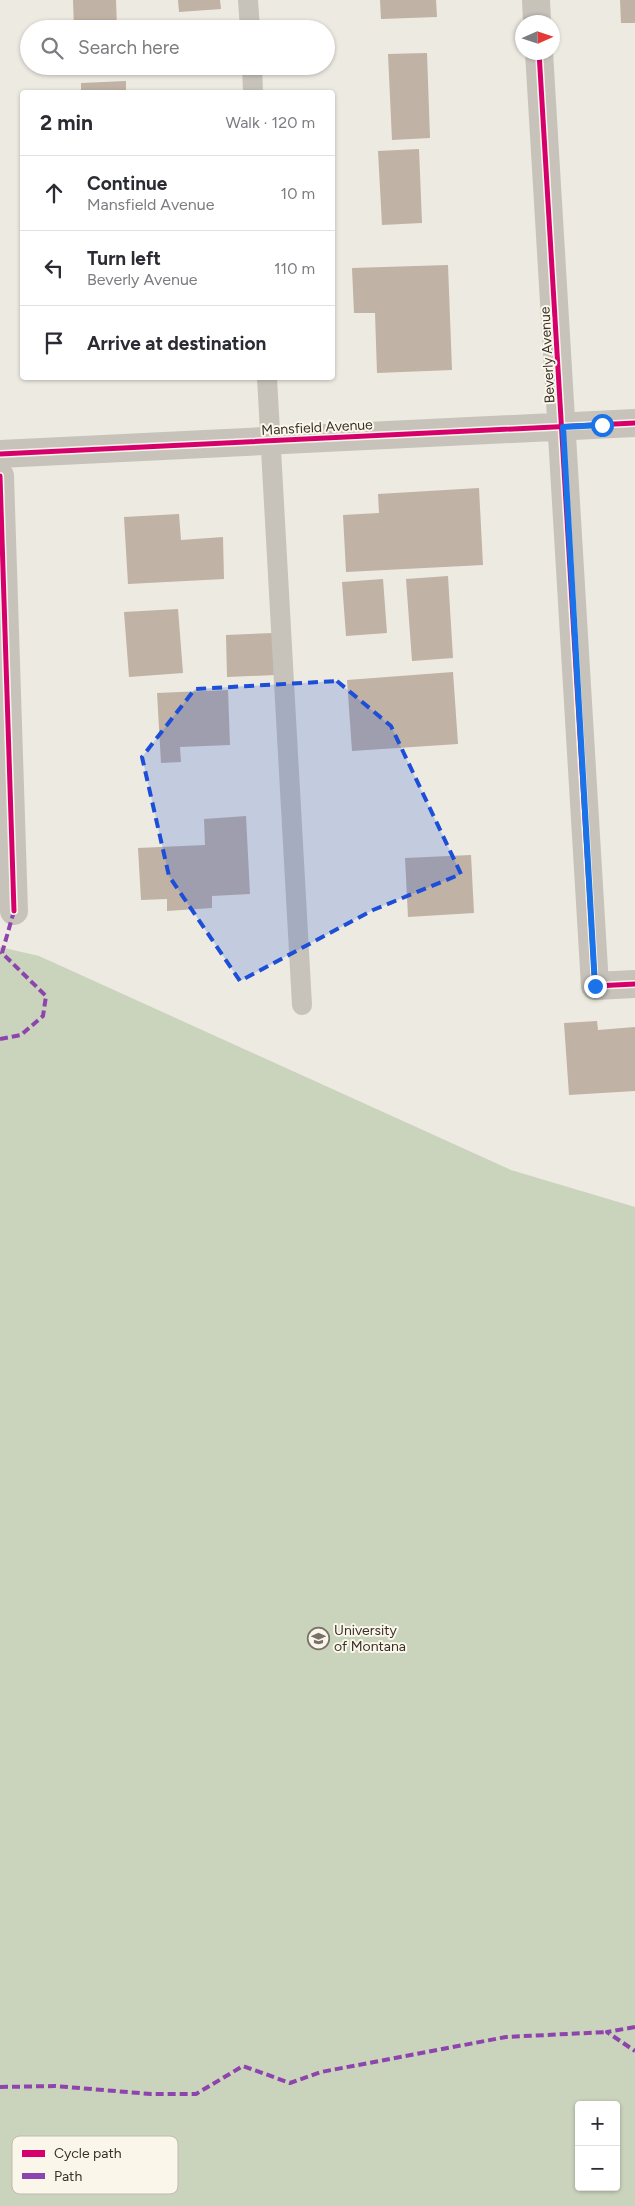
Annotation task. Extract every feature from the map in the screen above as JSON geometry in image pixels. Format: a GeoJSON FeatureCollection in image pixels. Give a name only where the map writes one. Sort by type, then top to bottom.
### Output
{"type":"FeatureCollection","features":[{"type":"Feature","properties":{"kind":"street"},"geometry":{"type":"LineString","coordinates":[[536,0],[537,15]]}},
{"type":"Feature","properties":{"kind":"street","name":"Beverly Avenue"},"geometry":{"type":"LineString","coordinates":[[540,60],[595,986],[635,984]]}},
{"type":"Feature","properties":{"kind":"street","name":"Mansfield Avenue"},"geometry":{"type":"LineString","coordinates":[[0,454],[635,423]]}},
{"type":"Feature","properties":{"kind":"street"},"geometry":{"type":"LineString","coordinates":[[0,476],[14,911]]}},
{"type":"Feature","properties":{"kind":"lane"},"geometry":{"type":"LineString","coordinates":[[248,0],[249,20]]}},
{"type":"Feature","properties":{"kind":"lane"},"geometry":{"type":"LineString","coordinates":[[252,75],[253,90]]}},
{"type":"Feature","properties":{"kind":"lane"},"geometry":{"type":"LineString","coordinates":[[266,380],[302,1005]]}},
{"type":"Feature","properties":{"kind":"highlighted area"},"geometry":{"type":"Polygon","coordinates":[[[337,681],[391,726],[461,874],[373,910],[240,981],[169,876],[142,757],[195,689],[337,681]]]}},
{"type":"Feature","properties":{"kind":"green space","name":"University of Montana"},"geometry":{"type":"Polygon","coordinates":[[[0,947],[39,956],[511,1170],[635,1207],[635,2206],[0,2206],[0,947]]]}},
{"type":"Feature","properties":{"kind":"building"},"geometry":{"type":"Polygon","coordinates":[[[73,0],[116,0],[117,20],[74,20],[73,0]]]}},
{"type":"Feature","properties":{"kind":"building"},"geometry":{"type":"Polygon","coordinates":[[[178,0],[220,0],[221,9],[179,12],[178,0]]]}},
{"type":"Feature","properties":{"kind":"building"},"geometry":{"type":"Polygon","coordinates":[[[380,0],[436,0],[437,17],[381,19],[380,0]]]}},
{"type":"Feature","properties":{"kind":"building"},"geometry":{"type":"Polygon","coordinates":[[[620,0],[635,0],[635,23],[621,23],[620,0]]]}},
{"type":"Feature","properties":{"kind":"building"},"geometry":{"type":"Polygon","coordinates":[[[427,53],[430,138],[392,140],[388,54],[427,53]]]}},
{"type":"Feature","properties":{"kind":"building"},"geometry":{"type":"Polygon","coordinates":[[[126,81],[126,90],[81,90],[81,83],[126,81]]]}},
{"type":"Feature","properties":{"kind":"building"},"geometry":{"type":"Polygon","coordinates":[[[419,149],[422,223],[382,225],[378,151],[419,149]]]}},
{"type":"Feature","properties":{"kind":"building"},"geometry":{"type":"Polygon","coordinates":[[[448,265],[452,370],[377,373],[375,313],[354,313],[352,268],[448,265]]]}},
{"type":"Feature","properties":{"kind":"building"},"geometry":{"type":"Polygon","coordinates":[[[479,488],[483,565],[346,572],[343,515],[379,513],[378,494],[479,488]]]}},
{"type":"Feature","properties":{"kind":"building"},"geometry":{"type":"Polygon","coordinates":[[[179,514],[181,540],[223,537],[224,579],[128,584],[124,517],[179,514]]]}},
{"type":"Feature","properties":{"kind":"building"},"geometry":{"type":"Polygon","coordinates":[[[448,576],[453,658],[412,661],[406,579],[448,576]]]}},
{"type":"Feature","properties":{"kind":"building"},"geometry":{"type":"Polygon","coordinates":[[[383,579],[387,633],[346,636],[342,582],[383,579]]]}},
{"type":"Feature","properties":{"kind":"building"},"geometry":{"type":"Polygon","coordinates":[[[178,609],[183,673],[129,677],[124,612],[178,609]]]}},
{"type":"Feature","properties":{"kind":"building"},"geometry":{"type":"Polygon","coordinates":[[[273,633],[275,675],[227,677],[226,635],[273,633]]]}},
{"type":"Feature","properties":{"kind":"building"},"geometry":{"type":"Polygon","coordinates":[[[453,672],[458,744],[352,751],[347,680],[453,672]]]}},
{"type":"Feature","properties":{"kind":"building"},"geometry":{"type":"Polygon","coordinates":[[[228,690],[230,745],[180,747],[181,762],[161,763],[157,693],[228,690]]]}},
{"type":"Feature","properties":{"kind":"building"},"geometry":{"type":"Polygon","coordinates":[[[246,816],[250,894],[212,896],[212,908],[167,911],[167,899],[141,900],[138,848],[205,845],[204,819],[246,816]]]}},
{"type":"Feature","properties":{"kind":"building"},"geometry":{"type":"Polygon","coordinates":[[[471,855],[474,913],[408,917],[405,858],[471,855]]]}},
{"type":"Feature","properties":{"kind":"building"},"geometry":{"type":"Polygon","coordinates":[[[597,1021],[598,1030],[635,1027],[635,1091],[569,1095],[564,1023],[597,1021]]]}},
{"type":"Feature","properties":{"kind":"marked path"},"geometry":{"type":"LineString","coordinates":[[0,1039],[21,1035],[43,1016],[46,996],[2,953],[14,911]]}},
{"type":"Feature","properties":{"kind":"marked path"},"geometry":{"type":"LineString","coordinates":[[635,2027],[607,2032],[635,2051]]}},
{"type":"Feature","properties":{"kind":"marked path"},"geometry":{"type":"LineString","coordinates":[[0,2087],[55,2086],[151,2094],[196,2094],[243,2066],[290,2083],[321,2072],[506,2037],[607,2032]]}},
{"type":"Feature","properties":{"kind":"cycle path"},"geometry":{"type":"LineString","coordinates":[[539,60],[595,986],[635,984]]}},
{"type":"Feature","properties":{"kind":"cycle path"},"geometry":{"type":"LineString","coordinates":[[0,454],[635,423]]}},
{"type":"Feature","properties":{"kind":"cycle path"},"geometry":{"type":"LineString","coordinates":[[0,476],[14,911]]}},
{"type":"Feature","properties":{"kind":"place","name":"University of Montana"},"geometry":{"type":"Point","coordinates":[318,1638]}},
{"type":"Feature","properties":{"kind":"route"},"geometry":{"type":"LineString","coordinates":[[595,986],[563,427],[602,425]]}}]}
